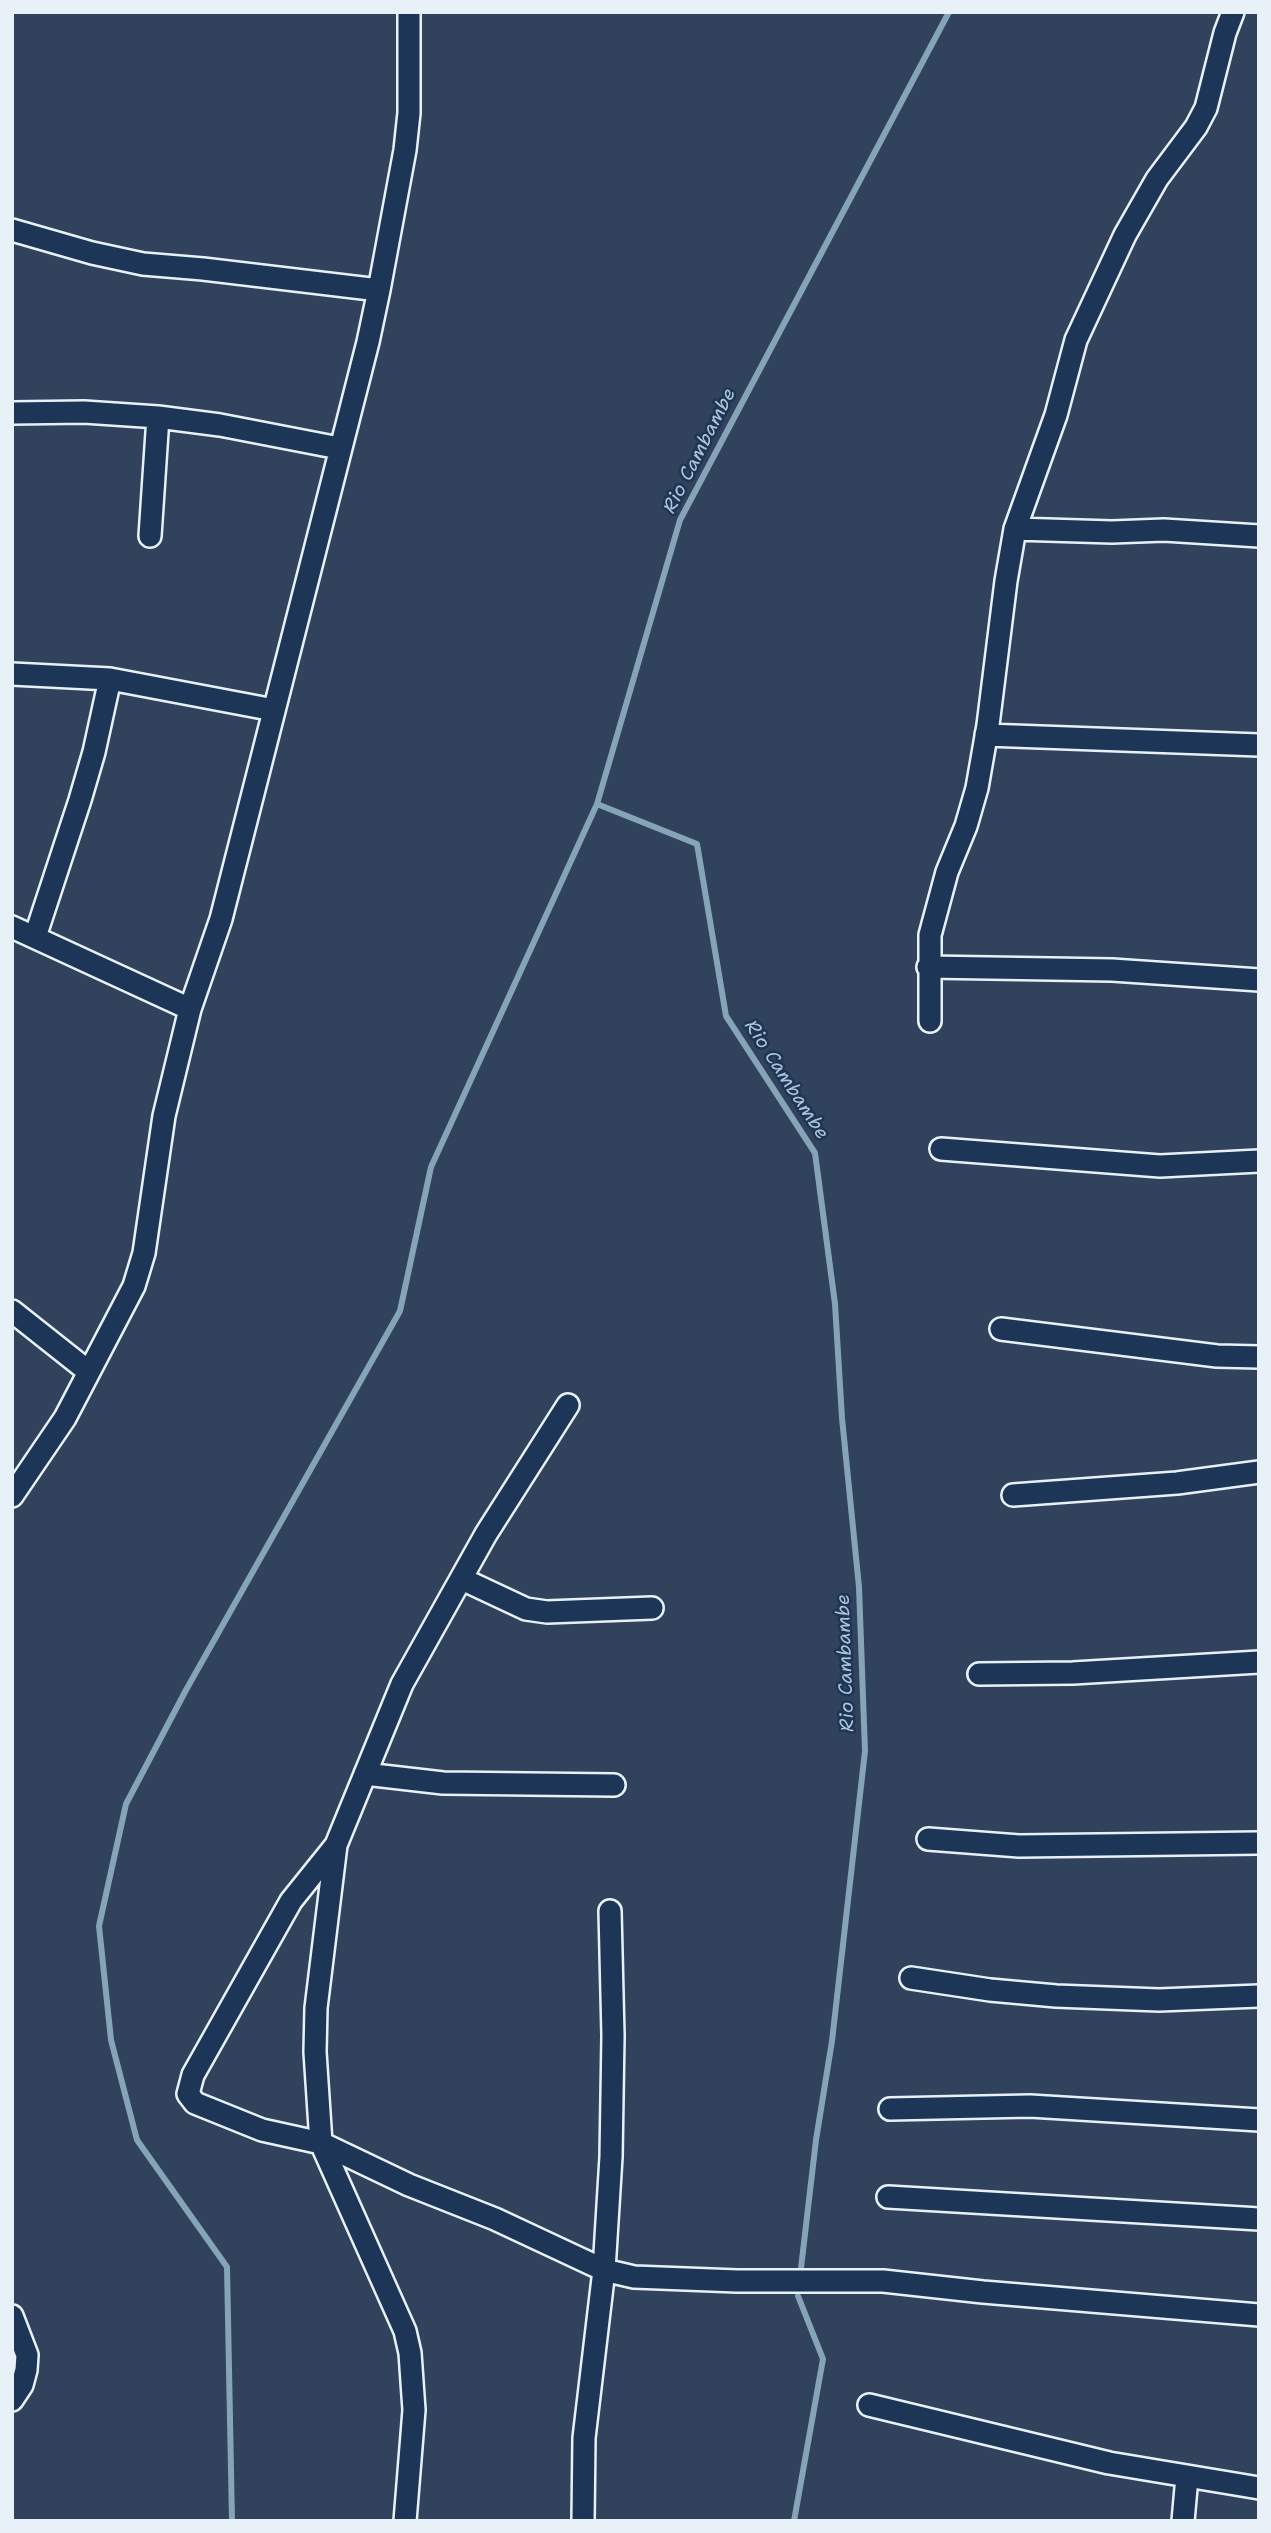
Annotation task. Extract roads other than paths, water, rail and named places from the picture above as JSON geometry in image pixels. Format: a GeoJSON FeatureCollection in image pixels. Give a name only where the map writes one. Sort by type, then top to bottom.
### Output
{"type":"FeatureCollection","features":[{"type":"Feature","properties":{"kind":"street"},"geometry":{"type":"LineString","coordinates":[[12,1496],[65,1418],[134,1286],[145,1253],[164,1116],[190,1009],[221,919],[379,290],[405,150],[409,113],[409,12]]}},
{"type":"Feature","properties":{"kind":"street"},"geometry":{"type":"LineString","coordinates":[[930,1021],[930,935],[935,912],[977,788],[1015,529],[1056,415],[1076,340],[1125,235],[1157,179],[1196,127],[1206,108],[1233,12]]}},
{"type":"Feature","properties":{"kind":"street"},"geometry":{"type":"LineString","coordinates":[[12,230],[143,264],[379,290]]}},
{"type":"Feature","properties":{"kind":"street"},"geometry":{"type":"LineString","coordinates":[[12,412],[84,412],[158,417],[220,425],[340,448]]}},
{"type":"Feature","properties":{"kind":"street"},"geometry":{"type":"LineString","coordinates":[[150,536],[158,417]]}},
{"type":"Feature","properties":{"kind":"street"},"geometry":{"type":"LineString","coordinates":[[1015,529],[1112,532],[1164,530],[1259,536]]}},
{"type":"Feature","properties":{"kind":"street"},"geometry":{"type":"LineString","coordinates":[[12,674],[110,679],[274,710]]}},
{"type":"Feature","properties":{"kind":"street"},"geometry":{"type":"LineString","coordinates":[[35,937],[84,788],[110,679]]}},
{"type":"Feature","properties":{"kind":"street"},"geometry":{"type":"LineString","coordinates":[[986,735],[1259,746]]}},
{"type":"Feature","properties":{"kind":"street"},"geometry":{"type":"LineString","coordinates":[[12,927],[190,1009]]}},
{"type":"Feature","properties":{"kind":"street"},"geometry":{"type":"LineString","coordinates":[[928,967],[1112,970],[1259,980]]}},
{"type":"Feature","properties":{"kind":"street"},"geometry":{"type":"LineString","coordinates":[[941,1149],[1160,1166],[1259,1161]]}},
{"type":"Feature","properties":{"kind":"street"},"geometry":{"type":"LineString","coordinates":[[12,1311],[89,1372]]}},
{"type":"Feature","properties":{"kind":"street"},"geometry":{"type":"LineString","coordinates":[[1001,1329],[1217,1356],[1259,1357]]}},
{"type":"Feature","properties":{"kind":"street"},"geometry":{"type":"LineString","coordinates":[[405,2521],[414,2410],[410,2353],[405,2330],[321,2143],[315,2052],[316,2008],[336,1845],[402,1684],[486,1534],[568,1405]]}},
{"type":"Feature","properties":{"kind":"street"},"geometry":{"type":"LineString","coordinates":[[1013,1495],[1177,1483],[1259,1472]]}},
{"type":"Feature","properties":{"kind":"street"},"geometry":{"type":"LineString","coordinates":[[461,1579],[505,1600],[547,1612],[652,1608]]}},
{"type":"Feature","properties":{"kind":"street"},"geometry":{"type":"LineString","coordinates":[[978,1674],[1073,1673],[1259,1662]]}},
{"type":"Feature","properties":{"kind":"street"},"geometry":{"type":"LineString","coordinates":[[365,1774],[443,1783],[614,1785]]}},
{"type":"Feature","properties":{"kind":"street"},"geometry":{"type":"LineString","coordinates":[[928,1839],[1019,1846],[1259,1843]]}},
{"type":"Feature","properties":{"kind":"street"},"geometry":{"type":"LineString","coordinates":[[336,1845],[290,1901],[193,2075],[188,2094],[195,2103],[262,2130],[321,2143],[409,2185],[495,2219],[604,2270],[634,2277],[737,2281],[883,2281],[1259,2315]]}},
{"type":"Feature","properties":{"kind":"street"},"geometry":{"type":"LineString","coordinates":[[583,2521],[584,2438],[604,2270],[613,2072],[610,1911]]}},
{"type":"Feature","properties":{"kind":"street"},"geometry":{"type":"LineString","coordinates":[[911,1978],[990,1990],[1056,1996],[1159,2000],[1259,1996]]}},
{"type":"Feature","properties":{"kind":"street"},"geometry":{"type":"LineString","coordinates":[[890,2109],[1030,2106],[1259,2120]]}},
{"type":"Feature","properties":{"kind":"street"},"geometry":{"type":"LineString","coordinates":[[888,2197],[1259,2219]]}},
{"type":"Feature","properties":{"kind":"street"},"geometry":{"type":"LineString","coordinates":[[12,2316],[27,2355],[22,2385],[12,2400]]}},
{"type":"Feature","properties":{"kind":"street"},"geometry":{"type":"LineString","coordinates":[[869,2405],[1109,2463],[1259,2488]]}},
{"type":"Feature","properties":{"kind":"street"},"geometry":{"type":"LineString","coordinates":[[1183,2521],[1187,2477]]}},
{"type":"Feature","properties":{"kind":"waterway","name":"Rio Cambambe"},"geometry":{"type":"LineString","coordinates":[[801,2268],[816,2140],[832,2041],[865,1751],[859,1587],[842,1418],[835,1304],[815,1153],[726,1016],[697,844],[597,804],[680,520],[949,12]]}},
{"type":"Feature","properties":{"kind":"waterway"},"geometry":{"type":"LineString","coordinates":[[232,2521],[227,2267],[137,2140],[111,2040],[99,1926],[126,1804],[186,1690],[400,1311],[431,1167],[597,804]]}},
{"type":"Feature","properties":{"kind":"waterway","name":"Rio Cambambe"},"geometry":{"type":"LineString","coordinates":[[794,2521],[823,2359],[798,2296]]}}]}
